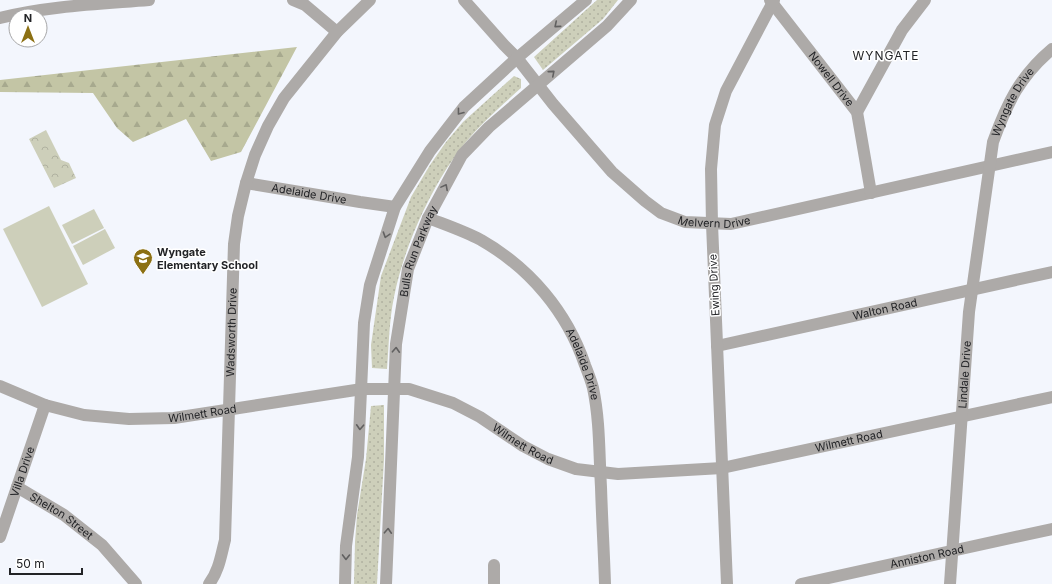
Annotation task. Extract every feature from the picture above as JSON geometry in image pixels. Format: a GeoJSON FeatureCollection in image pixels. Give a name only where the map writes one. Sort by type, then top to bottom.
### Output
{"type":"FeatureCollection","features":[{"type":"Feature","properties":{"kind":"street"},"geometry":{"type":"LineString","coordinates":[[0,18],[21,13],[90,2],[149,0]]}},
{"type":"Feature","properties":{"kind":"street"},"geometry":{"type":"LineString","coordinates":[[293,0],[305,5],[337,32]]}},
{"type":"Feature","properties":{"kind":"street","name":"Wadsworth Drive"},"geometry":{"type":"LineString","coordinates":[[209,584],[220,562],[225,540],[234,244],[238,216],[246,183],[268,126],[284,98],[337,32],[370,0]]}},
{"type":"Feature","properties":{"kind":"street","name":"Melvern Drive"},"geometry":{"type":"LineString","coordinates":[[464,0],[517,58],[553,104],[612,172],[645,201],[662,213],[685,222],[731,224],[1052,152]]}},
{"type":"Feature","properties":{"kind":"street"},"geometry":{"type":"LineString","coordinates":[[345,584],[346,546],[358,456],[364,323],[370,284],[395,207],[430,151],[464,107],[517,58],[586,0]]}},
{"type":"Feature","properties":{"kind":"street","name":"Bulls Run Parkway"},"geometry":{"type":"LineString","coordinates":[[386,584],[396,344],[408,269],[428,218],[462,155],[489,126],[607,26],[631,0]]}},
{"type":"Feature","properties":{"kind":"street"},"geometry":{"type":"LineString","coordinates":[[857,112],[902,30],[925,0]]}},
{"type":"Feature","properties":{"kind":"street","name":"Nowell Drive"},"geometry":{"type":"LineString","coordinates":[[772,1],[857,112],[871,193]]}},
{"type":"Feature","properties":{"kind":"street","name":"Ewing Drive"},"geometry":{"type":"LineString","coordinates":[[727,584],[711,169],[715,125],[726,91],[772,1]]}},
{"type":"Feature","properties":{"kind":"street","name":"Wyngate Drive"},"geometry":{"type":"LineString","coordinates":[[990,166],[993,142],[1003,116],[1015,92],[1029,71],[1052,48]]}},
{"type":"Feature","properties":{"kind":"street","name":"Lindale Drive"},"geometry":{"type":"LineString","coordinates":[[950,584],[969,312],[990,166]]}},
{"type":"Feature","properties":{"kind":"street","name":"Adelaide Drive"},"geometry":{"type":"LineString","coordinates":[[246,183],[395,207]]}},
{"type":"Feature","properties":{"kind":"street","name":"Adelaide Drive"},"geometry":{"type":"LineString","coordinates":[[428,218],[461,230],[481,240],[506,256],[537,284],[549,298],[565,322],[579,348],[592,387],[598,421],[605,584]]}},
{"type":"Feature","properties":{"kind":"street","name":"Walton Road"},"geometry":{"type":"LineString","coordinates":[[717,346],[1052,272]]}},
{"type":"Feature","properties":{"kind":"street","name":"Wilmett Road"},"geometry":{"type":"LineString","coordinates":[[0,386],[45,405],[84,415],[129,419],[174,418],[228,408],[362,389],[409,389],[454,403],[480,417],[524,446],[548,459],[576,469],[618,474],[722,468],[1052,397]]}},
{"type":"Feature","properties":{"kind":"street","name":"Villa Drive"},"geometry":{"type":"LineString","coordinates":[[0,537],[45,405]]}},
{"type":"Feature","properties":{"kind":"street","name":"Shelton Street"},"geometry":{"type":"LineString","coordinates":[[17,487],[64,515],[102,545],[136,584]]}},
{"type":"Feature","properties":{"kind":"street","name":"Anniston Road"},"geometry":{"type":"LineString","coordinates":[[801,584],[1052,529]]}},
{"type":"Feature","properties":{"kind":"street"},"geometry":{"type":"LineString","coordinates":[[494,565],[494,584]]}},
{"type":"Feature","properties":{"kind":"green space"},"geometry":{"type":"Polygon","coordinates":[[[597,0],[618,0],[603,19],[543,70],[534,57],[597,0]]]}},
{"type":"Feature","properties":{"kind":"green space"},"geometry":{"type":"Polygon","coordinates":[[[297,47],[241,152],[211,161],[186,119],[133,142],[117,128],[93,93],[0,92],[0,80],[297,47]]]}},
{"type":"Feature","properties":{"kind":"green space"},"geometry":{"type":"Polygon","coordinates":[[[514,76],[521,79],[521,88],[482,124],[459,150],[438,183],[422,214],[408,246],[394,297],[390,324],[387,369],[372,368],[371,345],[381,276],[411,197],[430,165],[446,142],[463,122],[514,76]]]}},
{"type":"Feature","properties":{"kind":"green space"},"geometry":{"type":"Polygon","coordinates":[[[46,130],[61,160],[69,163],[76,178],[54,188],[29,139],[46,130]]]}},
{"type":"Feature","properties":{"kind":"green space"},"geometry":{"type":"Polygon","coordinates":[[[49,206],[88,284],[42,307],[3,229],[49,206]]]}},
{"type":"Feature","properties":{"kind":"green space"},"geometry":{"type":"Polygon","coordinates":[[[94,209],[104,228],[72,244],[62,225],[94,209]]]}},
{"type":"Feature","properties":{"kind":"green space"},"geometry":{"type":"Polygon","coordinates":[[[105,229],[115,248],[83,265],[73,246],[105,229]]]}},
{"type":"Feature","properties":{"kind":"green space"},"geometry":{"type":"Polygon","coordinates":[[[384,405],[384,459],[377,584],[354,584],[357,515],[366,459],[371,406],[384,405]]]}},
{"type":"Feature","properties":{"kind":"place","name":"Wyngate Elementary School"},"geometry":{"type":"Point","coordinates":[143,275]}},
{"type":"Feature","properties":{"kind":"district","name":"WYNGATE"},"geometry":{"type":"Point","coordinates":[886,55]}}]}
